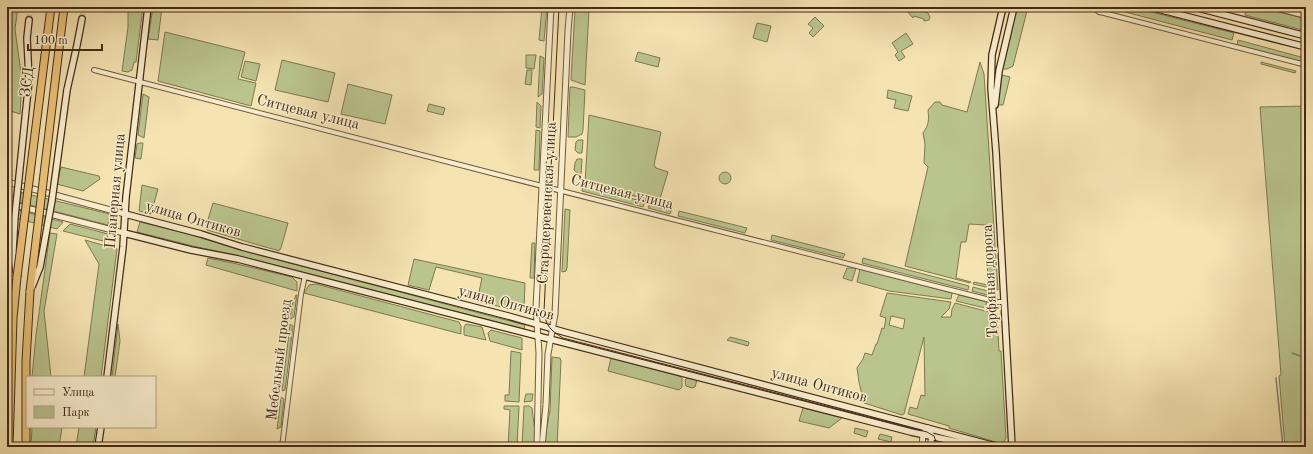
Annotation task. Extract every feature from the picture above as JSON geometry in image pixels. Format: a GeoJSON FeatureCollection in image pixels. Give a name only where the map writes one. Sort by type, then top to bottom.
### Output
{"type":"FeatureCollection","features":[{"type":"Feature","properties":{"kind":"highway","name":"ЗСД"},"geometry":{"type":"LineString","coordinates":[[10,447],[13,318],[51,7]]}},
{"type":"Feature","properties":{"kind":"highway","name":"ЗСД"},"geometry":{"type":"LineString","coordinates":[[26,447],[26,361],[30,291],[64,7]]}},
{"type":"Feature","properties":{"kind":"main road","name":"Планерная улица"},"geometry":{"type":"LineString","coordinates":[[107,376],[148,7]]}},
{"type":"Feature","properties":{"kind":"main road","name":"Торфяная дорога"},"geometry":{"type":"LineString","coordinates":[[1003,7],[994,43],[991,70],[991,94],[994,114],[1012,447]]}},
{"type":"Feature","properties":{"kind":"main road","name":"Торфяная дорога"},"geometry":{"type":"LineString","coordinates":[[994,114],[999,71],[1014,7]]}},
{"type":"Feature","properties":{"kind":"main road"},"geometry":{"type":"LineString","coordinates":[[1150,7],[1306,47]]}},
{"type":"Feature","properties":{"kind":"main road"},"geometry":{"type":"LineString","coordinates":[[1194,7],[1306,36]]}},
{"type":"Feature","properties":{"kind":"main road"},"geometry":{"type":"LineString","coordinates":[[30,291],[40,268],[52,200],[67,90],[82,19]]}},
{"type":"Feature","properties":{"kind":"main road"},"geometry":{"type":"LineString","coordinates":[[17,277],[13,250],[29,80],[27,38],[29,20]]}},
{"type":"Feature","properties":{"kind":"main road","name":"улица Оптиков"},"geometry":{"type":"LineString","coordinates":[[125,214],[242,247],[999,447]]}},
{"type":"Feature","properties":{"kind":"main road","name":"улица Оптиков"},"geometry":{"type":"LineString","coordinates":[[124,233],[191,250],[238,259],[923,434],[981,447]]}},
{"type":"Feature","properties":{"kind":"main road"},"geometry":{"type":"LineString","coordinates":[[98,447],[101,428]]}},
{"type":"Feature","properties":{"kind":"street","name":"Стародеревенская улица"},"geometry":{"type":"LineString","coordinates":[[537,447],[539,353],[536,308],[551,7]]}},
{"type":"Feature","properties":{"kind":"street","name":"Стародеревенская улица"},"geometry":{"type":"LineString","coordinates":[[542,447],[546,405],[548,354],[555,314],[570,7]]}},
{"type":"Feature","properties":{"kind":"street"},"geometry":{"type":"LineString","coordinates":[[1093,7],[1099,12],[1306,66]]}},
{"type":"Feature","properties":{"kind":"street"},"geometry":{"type":"LineString","coordinates":[[1271,7],[1306,16]]}},
{"type":"Feature","properties":{"kind":"street","name":"Ситцевая улица"},"geometry":{"type":"LineString","coordinates":[[94,70],[980,298],[1004,302]]}},
{"type":"Feature","properties":{"kind":"street","name":"улица Оптиков"},"geometry":{"type":"LineString","coordinates":[[7,182],[125,214]]}},
{"type":"Feature","properties":{"kind":"street"},"geometry":{"type":"LineString","coordinates":[[7,188],[10,185],[16,185]]}},
{"type":"Feature","properties":{"kind":"street","name":"улица Оптиков"},"geometry":{"type":"LineString","coordinates":[[9,202],[124,233]]}},
{"type":"Feature","properties":{"kind":"street","name":"Мебельный проезд"},"geometry":{"type":"LineString","coordinates":[[282,447],[301,294],[305,276]]}},
{"type":"Feature","properties":{"kind":"street"},"geometry":{"type":"LineString","coordinates":[[922,447],[923,434],[928,428],[932,436],[930,447]]}},
{"type":"Feature","properties":{"kind":"green space"},"geometry":{"type":"Polygon","coordinates":[[[7,7],[18,7],[15,29],[22,80],[20,114],[7,110],[7,26],[9,24],[7,19],[7,7]]]}},
{"type":"Feature","properties":{"kind":"green space"},"geometry":{"type":"Polygon","coordinates":[[[128,7],[143,7],[136,62],[134,62],[132,70],[128,72],[122,71],[128,27],[128,7]]]}},
{"type":"Feature","properties":{"kind":"green space"},"geometry":{"type":"Polygon","coordinates":[[[153,7],[162,7],[158,40],[148,39],[153,7]]]}},
{"type":"Feature","properties":{"kind":"green space"},"geometry":{"type":"Polygon","coordinates":[[[542,7],[547,7],[544,41],[539,40],[542,7]]]}},
{"type":"Feature","properties":{"kind":"green space"},"geometry":{"type":"Polygon","coordinates":[[[907,7],[928,13],[930,17],[929,20],[924,21],[924,19],[914,16],[913,18],[906,10],[907,7]]]}},
{"type":"Feature","properties":{"kind":"green space"},"geometry":{"type":"Polygon","coordinates":[[[1017,7],[1028,7],[1013,66],[1004,69],[1002,66],[1017,7]]]}},
{"type":"Feature","properties":{"kind":"green space"},"geometry":{"type":"Polygon","coordinates":[[[1106,7],[1132,7],[1234,33],[1232,40],[1106,7]]]}},
{"type":"Feature","properties":{"kind":"green space"},"geometry":{"type":"Polygon","coordinates":[[[1246,7],[1260,7],[1306,19],[1306,31],[1245,15],[1246,7]]]}},
{"type":"Feature","properties":{"kind":"green space"},"geometry":{"type":"Polygon","coordinates":[[[575,9],[589,9],[585,85],[571,80],[575,9]]]}},
{"type":"Feature","properties":{"kind":"green space"},"geometry":{"type":"Polygon","coordinates":[[[815,17],[824,26],[813,37],[809,33],[813,28],[808,24],[815,17]]]}},
{"type":"Feature","properties":{"kind":"green space"},"geometry":{"type":"Polygon","coordinates":[[[757,23],[771,26],[767,42],[753,38],[757,23]]]}},
{"type":"Feature","properties":{"kind":"green space"},"geometry":{"type":"Polygon","coordinates":[[[165,32],[245,52],[238,79],[256,83],[251,106],[158,81],[165,32]]]}},
{"type":"Feature","properties":{"kind":"green space"},"geometry":{"type":"Polygon","coordinates":[[[906,33],[913,44],[901,51],[905,57],[899,61],[895,55],[898,52],[892,43],[906,33]]]}},
{"type":"Feature","properties":{"kind":"green space"},"geometry":{"type":"Polygon","coordinates":[[[1238,40],[1301,57],[1302,54],[1306,54],[1306,63],[1237,45],[1238,40]]]}},
{"type":"Feature","properties":{"kind":"green space"},"geometry":{"type":"Polygon","coordinates":[[[638,52],[660,58],[658,67],[635,61],[638,52]]]}},
{"type":"Feature","properties":{"kind":"green space"},"geometry":{"type":"Polygon","coordinates":[[[526,55],[536,55],[534,69],[526,68],[526,55]]]}},
{"type":"Feature","properties":{"kind":"green space"},"geometry":{"type":"Polygon","coordinates":[[[540,56],[544,58],[542,94],[538,97],[540,56]]]}},
{"type":"Feature","properties":{"kind":"green space"},"geometry":{"type":"Polygon","coordinates":[[[282,60],[335,73],[328,102],[275,90],[282,60]]]}},
{"type":"Feature","properties":{"kind":"green space"},"geometry":{"type":"Polygon","coordinates":[[[245,61],[260,64],[256,81],[241,77],[245,61]]]}},
{"type":"Feature","properties":{"kind":"green space"},"geometry":{"type":"Polygon","coordinates":[[[980,62],[984,74],[998,290],[973,284],[974,282],[988,285],[986,225],[969,224],[966,242],[961,242],[956,278],[971,282],[970,283],[905,266],[928,167],[924,163],[925,144],[923,133],[928,122],[928,110],[935,102],[940,102],[942,105],[967,112],[980,62]]]}},
{"type":"Feature","properties":{"kind":"green space"},"geometry":{"type":"Polygon","coordinates":[[[1261,62],[1296,71],[1295,73],[1261,64],[1261,62]]]}},
{"type":"Feature","properties":{"kind":"green space"},"geometry":{"type":"Polygon","coordinates":[[[527,70],[532,70],[531,85],[525,84],[527,70]]]}},
{"type":"Feature","properties":{"kind":"green space"},"geometry":{"type":"Polygon","coordinates":[[[1002,75],[1010,77],[1003,105],[998,105],[997,94],[1002,75]]]}},
{"type":"Feature","properties":{"kind":"green space"},"geometry":{"type":"Polygon","coordinates":[[[348,84],[392,95],[385,124],[341,114],[348,84]]]}},
{"type":"Feature","properties":{"kind":"green space"},"geometry":{"type":"Polygon","coordinates":[[[570,87],[585,90],[583,130],[582,134],[576,137],[568,137],[570,87]]]}},
{"type":"Feature","properties":{"kind":"green space"},"geometry":{"type":"Polygon","coordinates":[[[888,90],[912,96],[908,111],[894,108],[896,100],[887,98],[888,90]]]}},
{"type":"Feature","properties":{"kind":"green space"},"geometry":{"type":"Polygon","coordinates":[[[143,94],[149,97],[144,138],[138,135],[143,94]]]}},
{"type":"Feature","properties":{"kind":"green space"},"geometry":{"type":"Polygon","coordinates":[[[537,102],[541,106],[540,128],[536,127],[537,102]]]}},
{"type":"Feature","properties":{"kind":"green space"},"geometry":{"type":"Polygon","coordinates":[[[429,104],[445,108],[443,115],[427,111],[429,104]]]}},
{"type":"Feature","properties":{"kind":"green space"},"geometry":{"type":"Polygon","coordinates":[[[1306,106],[1306,447],[1285,447],[1279,376],[1281,375],[1260,107],[1306,106]]]}},
{"type":"Feature","properties":{"kind":"green space"},"geometry":{"type":"Polygon","coordinates":[[[589,115],[661,132],[654,165],[656,168],[668,172],[659,202],[585,184],[589,115]]]}},
{"type":"Feature","properties":{"kind":"green space"},"geometry":{"type":"Polygon","coordinates":[[[536,130],[540,131],[539,170],[534,170],[536,130]]]}},
{"type":"Feature","properties":{"kind":"green space"},"geometry":{"type":"Polygon","coordinates":[[[578,140],[583,140],[582,153],[578,153],[575,150],[576,142],[578,140]]]}},
{"type":"Feature","properties":{"kind":"green space"},"geometry":{"type":"Polygon","coordinates":[[[143,143],[141,159],[135,158],[137,144],[143,143]]]}},
{"type":"Feature","properties":{"kind":"green space"},"geometry":{"type":"Polygon","coordinates":[[[577,159],[582,159],[581,175],[574,170],[577,159]]]}},
{"type":"Feature","properties":{"kind":"green space"},"geometry":{"type":"Polygon","coordinates":[[[61,167],[99,176],[100,179],[83,191],[57,184],[61,167]]]}},
{"type":"Feature","properties":{"kind":"green space"},"geometry":{"type":"Polygon","coordinates":[[[723,172],[727,172],[731,178],[727,184],[723,184],[719,180],[719,176],[723,172]]]}},
{"type":"Feature","properties":{"kind":"green space"},"geometry":{"type":"Polygon","coordinates":[[[142,185],[158,189],[151,214],[139,211],[142,185]]]}},
{"type":"Feature","properties":{"kind":"green space"},"geometry":{"type":"Polygon","coordinates":[[[583,186],[645,202],[643,207],[582,191],[583,186]]]}},
{"type":"Feature","properties":{"kind":"green space"},"geometry":{"type":"Polygon","coordinates":[[[15,191],[110,214],[108,225],[14,201],[13,196],[15,191]]]}},
{"type":"Feature","properties":{"kind":"green space"},"geometry":{"type":"Polygon","coordinates":[[[213,203],[288,223],[279,251],[207,230],[206,226],[213,203]]]}},
{"type":"Feature","properties":{"kind":"green space"},"geometry":{"type":"Polygon","coordinates":[[[650,204],[672,209],[670,214],[648,208],[650,204]]]}},
{"type":"Feature","properties":{"kind":"green space"},"geometry":{"type":"Polygon","coordinates":[[[7,207],[63,222],[57,229],[7,216],[7,207]]]}},
{"type":"Feature","properties":{"kind":"green space"},"geometry":{"type":"Polygon","coordinates":[[[565,209],[570,210],[567,268],[566,271],[562,272],[565,209]]]}},
{"type":"Feature","properties":{"kind":"green space"},"geometry":{"type":"Polygon","coordinates":[[[679,211],[747,228],[745,233],[678,216],[679,211]]]}},
{"type":"Feature","properties":{"kind":"green space"},"geometry":{"type":"Polygon","coordinates":[[[140,222],[525,325],[524,329],[239,256],[137,232],[140,222]]]}},
{"type":"Feature","properties":{"kind":"green space"},"geometry":{"type":"Polygon","coordinates":[[[70,224],[108,234],[107,238],[103,241],[63,231],[70,224]]]}},
{"type":"Feature","properties":{"kind":"green space"},"geometry":{"type":"Polygon","coordinates":[[[50,233],[57,234],[44,311],[51,376],[32,376],[36,335],[50,233]]]}},
{"type":"Feature","properties":{"kind":"green space"},"geometry":{"type":"Polygon","coordinates":[[[772,235],[845,254],[843,258],[771,240],[772,235]]]}},
{"type":"Feature","properties":{"kind":"green space"},"geometry":{"type":"Polygon","coordinates":[[[85,240],[117,249],[101,376],[84,376],[99,264],[85,240]]]}},
{"type":"Feature","properties":{"kind":"green space"},"geometry":{"type":"Polygon","coordinates":[[[532,243],[535,243],[534,278],[530,278],[532,243]]]}},
{"type":"Feature","properties":{"kind":"green space"},"geometry":{"type":"Polygon","coordinates":[[[208,258],[292,277],[297,282],[297,291],[206,265],[208,258]]]}},
{"type":"Feature","properties":{"kind":"green space"},"geometry":{"type":"Polygon","coordinates":[[[863,258],[969,286],[968,290],[862,263],[863,258]]]}},
{"type":"Feature","properties":{"kind":"green space"},"geometry":{"type":"Polygon","coordinates":[[[414,259],[525,283],[524,310],[518,309],[518,311],[477,301],[482,278],[436,267],[429,290],[408,285],[414,259]]]}},
{"type":"Feature","properties":{"kind":"green space"},"geometry":{"type":"Polygon","coordinates":[[[847,268],[856,268],[852,281],[843,278],[847,268]]]}},
{"type":"Feature","properties":{"kind":"green space"},"geometry":{"type":"Polygon","coordinates":[[[860,269],[952,293],[951,299],[889,291],[857,282],[860,269]]]}},
{"type":"Feature","properties":{"kind":"green space"},"geometry":{"type":"Polygon","coordinates":[[[316,284],[459,322],[461,326],[461,334],[304,293],[309,285],[316,284]]]}},
{"type":"Feature","properties":{"kind":"green space"},"geometry":{"type":"Polygon","coordinates":[[[973,287],[988,291],[987,295],[972,291],[973,287]]]}},
{"type":"Feature","properties":{"kind":"green space"},"geometry":{"type":"Polygon","coordinates":[[[887,293],[951,302],[949,309],[941,317],[951,317],[952,309],[955,303],[997,314],[999,351],[1001,351],[1006,438],[1004,442],[999,443],[908,414],[910,407],[917,409],[921,395],[925,396],[924,337],[904,414],[902,415],[864,403],[857,368],[865,353],[872,355],[882,328],[884,329],[886,318],[880,316],[887,293]],[[891,316],[889,325],[903,329],[905,319],[891,316]]]}},
{"type":"Feature","properties":{"kind":"green space"},"geometry":{"type":"Polygon","coordinates":[[[296,295],[294,317],[290,319],[292,305],[296,295]]]}},
{"type":"Feature","properties":{"kind":"green space"},"geometry":{"type":"Polygon","coordinates":[[[959,295],[987,302],[985,308],[956,301],[959,295]]]}},
{"type":"Feature","properties":{"kind":"green space"},"geometry":{"type":"Polygon","coordinates":[[[118,324],[120,341],[115,376],[112,376],[118,324]]]}},
{"type":"Feature","properties":{"kind":"green space"},"geometry":{"type":"Polygon","coordinates":[[[290,324],[293,326],[285,390],[282,391],[290,324]]]}},
{"type":"Feature","properties":{"kind":"green space"},"geometry":{"type":"Polygon","coordinates":[[[466,324],[482,327],[486,340],[464,335],[464,327],[466,324]]]}},
{"type":"Feature","properties":{"kind":"green space"},"geometry":{"type":"Polygon","coordinates":[[[491,330],[522,338],[522,350],[490,341],[488,333],[491,330]]]}},
{"type":"Feature","properties":{"kind":"green space"},"geometry":{"type":"Polygon","coordinates":[[[730,337],[749,342],[748,346],[727,340],[730,337]]]}},
{"type":"Feature","properties":{"kind":"green space"},"geometry":{"type":"Polygon","coordinates":[[[511,351],[521,353],[519,402],[505,401],[505,395],[509,395],[511,351]]]}},
{"type":"Feature","properties":{"kind":"green space"},"geometry":{"type":"Polygon","coordinates":[[[552,357],[560,358],[561,361],[557,447],[545,447],[550,411],[552,357]]]}},
{"type":"Feature","properties":{"kind":"green space"},"geometry":{"type":"Polygon","coordinates":[[[611,358],[679,376],[682,378],[682,387],[679,390],[608,371],[611,358]]]}},
{"type":"Feature","properties":{"kind":"green space"},"geometry":{"type":"Polygon","coordinates":[[[687,378],[697,380],[695,387],[692,388],[686,386],[685,380],[687,378]]]}},
{"type":"Feature","properties":{"kind":"green space"},"geometry":{"type":"Polygon","coordinates":[[[526,394],[533,394],[532,401],[524,402],[526,394]]]}},
{"type":"Feature","properties":{"kind":"green space"},"geometry":{"type":"Polygon","coordinates":[[[281,397],[284,399],[281,427],[277,429],[281,397]]]}},
{"type":"Feature","properties":{"kind":"green space"},"geometry":{"type":"Polygon","coordinates":[[[504,406],[519,406],[517,447],[508,447],[510,410],[504,409],[504,406]]]}},
{"type":"Feature","properties":{"kind":"green space"},"geometry":{"type":"Polygon","coordinates":[[[524,406],[529,406],[532,408],[535,432],[534,447],[522,447],[524,406]]]}},
{"type":"Feature","properties":{"kind":"green space"},"geometry":{"type":"Polygon","coordinates":[[[803,408],[842,418],[829,428],[799,421],[803,408]]]}},
{"type":"Feature","properties":{"kind":"green space"},"geometry":{"type":"Polygon","coordinates":[[[32,428],[62,428],[59,447],[31,447],[32,428]]]}},
{"type":"Feature","properties":{"kind":"green space"},"geometry":{"type":"Polygon","coordinates":[[[79,428],[96,428],[93,447],[76,447],[79,428]]]}},
{"type":"Feature","properties":{"kind":"green space"},"geometry":{"type":"Polygon","coordinates":[[[855,428],[868,431],[866,437],[854,433],[855,428]]]}},
{"type":"Feature","properties":{"kind":"green space"},"geometry":{"type":"Polygon","coordinates":[[[880,434],[892,437],[891,442],[878,439],[880,434]]]}},
{"type":"Feature","properties":{"kind":"waterway"},"geometry":{"type":"LineString","coordinates":[[1292,353],[1306,358]]}},
{"type":"Feature","properties":{"kind":"waterway"},"geometry":{"type":"LineString","coordinates":[[1276,378],[1283,447]]}},
{"type":"Feature","properties":{"kind":"tunnel"},"geometry":{"type":"LineString","coordinates":[[29,20],[31,7]]}},
{"type":"Feature","properties":{"kind":"tunnel"},"geometry":{"type":"LineString","coordinates":[[82,19],[83,7]]}},
{"type":"Feature","properties":{"kind":"tram line"},"geometry":{"type":"LineString","coordinates":[[559,7],[544,311],[549,327],[563,338],[927,432],[934,436],[938,447]]}}]}
